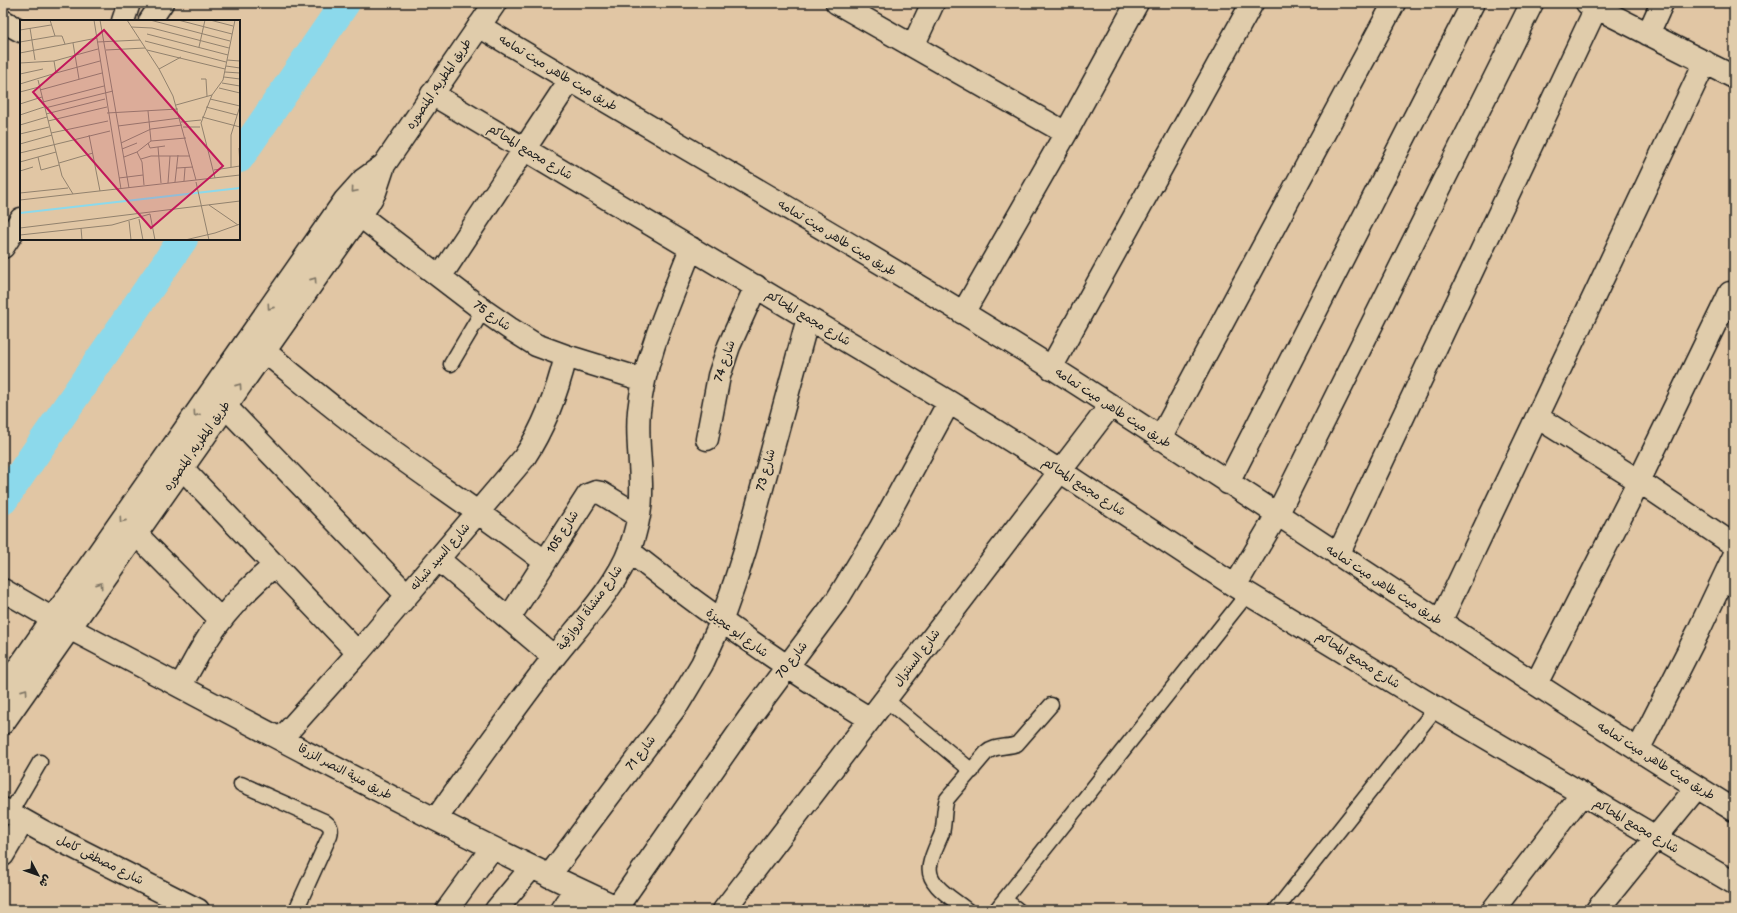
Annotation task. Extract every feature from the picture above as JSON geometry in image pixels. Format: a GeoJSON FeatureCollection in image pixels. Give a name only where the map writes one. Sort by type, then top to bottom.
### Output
{"type":"FeatureCollection","features":[{"type":"Feature","properties":{"kind":"street"},"geometry":{"type":"LineString","coordinates":[[123,20],[129,3]]}},
{"type":"Feature","properties":{"kind":"street"},"geometry":{"type":"LineString","coordinates":[[151,20],[162,3]]}},
{"type":"Feature","properties":{"kind":"street","name":"طريق المطريه, المنصوره"},"geometry":{"type":"LineString","coordinates":[[3,690],[61,624],[136,534],[375,192],[384,165],[495,3]]}},
{"type":"Feature","properties":{"kind":"street"},"geometry":{"type":"LineString","coordinates":[[837,3],[1066,133]]}},
{"type":"Feature","properties":{"kind":"street"},"geometry":{"type":"LineString","coordinates":[[913,46],[933,3]]}},
{"type":"Feature","properties":{"kind":"street"},"geometry":{"type":"LineString","coordinates":[[963,313],[1066,133],[1137,3]]}},
{"type":"Feature","properties":{"kind":"street"},"geometry":{"type":"LineString","coordinates":[[1051,368],[1252,3]]}},
{"type":"Feature","properties":{"kind":"street"},"geometry":{"type":"LineString","coordinates":[[1160,439],[1394,3]]}},
{"type":"Feature","properties":{"kind":"street"},"geometry":{"type":"LineString","coordinates":[[1228,483],[1472,3]]}},
{"type":"Feature","properties":{"kind":"street"},"geometry":{"type":"LineString","coordinates":[[1242,589],[1277,515],[1532,3]]}},
{"type":"Feature","properties":{"kind":"street"},"geometry":{"type":"LineString","coordinates":[[1648,34],[1662,3]]}},
{"type":"Feature","properties":{"kind":"street"},"geometry":{"type":"LineString","coordinates":[[1338,555],[1592,5],[1734,76]]}},
{"type":"Feature","properties":{"kind":"street"},"geometry":{"type":"LineString","coordinates":[[3,21],[20,30]]}},
{"type":"Feature","properties":{"kind":"street","name":"طريق ميت طاهر, ميت تمامه"},"geometry":{"type":"LineString","coordinates":[[479,26],[963,313],[1110,406],[1638,750],[1697,787],[1733,807]]}},
{"type":"Feature","properties":{"kind":"street"},"geometry":{"type":"LineString","coordinates":[[1440,622],[1705,62]]}},
{"type":"Feature","properties":{"kind":"street"},"geometry":{"type":"LineString","coordinates":[[440,277],[570,80]]}},
{"type":"Feature","properties":{"kind":"street","name":"شارع مجمع المحاكم"},"geometry":{"type":"LineString","coordinates":[[432,94],[948,402],[1060,471],[1242,589],[1436,708],[1734,883]]}},
{"type":"Feature","properties":{"kind":"street","name":"طريق المطريه, المنصوره"},"geometry":{"type":"LineString","coordinates":[[3,723],[61,624],[345,200],[362,180],[384,165]]}},
{"type":"Feature","properties":{"kind":"street","name":"شارع 75"},"geometry":{"type":"LineString","coordinates":[[359,215],[483,310],[536,344],[566,356],[644,380]]}},
{"type":"Feature","properties":{"kind":"street"},"geometry":{"type":"LineString","coordinates":[[3,247],[20,221]]}},
{"type":"Feature","properties":{"kind":"street","name":"شارع منشأة الروازقية"},"geometry":{"type":"LineString","coordinates":[[436,819],[554,657],[609,586],[629,551],[639,516],[641,484],[638,444],[639,412],[644,380],[652,348],[691,248]]}},
{"type":"Feature","properties":{"kind":"street","name":"شارع 74"},"geometry":{"type":"LineString","coordinates":[[707,439],[719,376],[729,346],[756,286]]}},
{"type":"Feature","properties":{"kind":"street"},"geometry":{"type":"LineString","coordinates":[[1536,684],[1733,291]]}},
{"type":"Feature","properties":{"kind":"street","name":"شارع 73"},"geometry":{"type":"LineString","coordinates":[[721,622],[746,547],[808,318]]}},
{"type":"Feature","properties":{"kind":"street"},"geometry":{"type":"LineString","coordinates":[[264,351],[370,435],[544,561]]}},
{"type":"Feature","properties":{"kind":"street","name":"شارع السيد شبانه"},"geometry":{"type":"LineString","coordinates":[[281,739],[358,653],[524,458],[539,435],[550,410],[566,356]]}},
{"type":"Feature","properties":{"kind":"street","name":"شارع 70"},"geometry":{"type":"LineString","coordinates":[[620,908],[749,718],[837,600],[859,565],[948,402]]}},
{"type":"Feature","properties":{"kind":"street"},"geometry":{"type":"LineString","coordinates":[[225,406],[408,595]]}},
{"type":"Feature","properties":{"kind":"street","name":"شارع السنترال"},"geometry":{"type":"LineString","coordinates":[[724,910],[1110,406]]}},
{"type":"Feature","properties":{"kind":"street"},"geometry":{"type":"LineString","coordinates":[[1537,417],[1639,481],[1734,545]]}},
{"type":"Feature","properties":{"kind":"street"},"geometry":{"type":"LineString","coordinates":[[182,468],[358,653]]}},
{"type":"Feature","properties":{"kind":"street","name":"شارع 105"},"geometry":{"type":"LineString","coordinates":[[509,618],[584,499],[596,492],[605,495],[639,516]]}},
{"type":"Feature","properties":{"kind":"street"},"geometry":{"type":"LineString","coordinates":[[136,534],[221,620]]}},
{"type":"Feature","properties":{"kind":"street","name":"شارع ابو عجيزة"},"geometry":{"type":"LineString","coordinates":[[629,551],[721,622],[786,668],[870,719]]}},
{"type":"Feature","properties":{"kind":"street"},"geometry":{"type":"LineString","coordinates":[[1638,750],[1698,632],[1734,556]]}},
{"type":"Feature","properties":{"kind":"street"},"geometry":{"type":"LineString","coordinates":[[438,559],[554,657]]}},
{"type":"Feature","properties":{"kind":"street"},"geometry":{"type":"LineString","coordinates":[[180,686],[205,642],[221,620],[237,600],[275,565]]}},
{"type":"Feature","properties":{"kind":"street","name":"طريق منية النصر الزرقا"},"geometry":{"type":"LineString","coordinates":[[3,590],[61,624],[492,848],[620,908]]}},
{"type":"Feature","properties":{"kind":"street","name":"شارع 71"},"geometry":{"type":"LineString","coordinates":[[496,910],[541,872],[678,704],[702,664],[721,622]]}},
{"type":"Feature","properties":{"kind":"street"},"geometry":{"type":"LineString","coordinates":[[1597,910],[1697,787]]}},
{"type":"Feature","properties":{"kind":"street"},"geometry":{"type":"LineString","coordinates":[[1493,910],[1582,794]]}},
{"type":"Feature","properties":{"kind":"street"},"geometry":{"type":"LineString","coordinates":[[3,855],[12,814]]}},
{"type":"Feature","properties":{"kind":"street","name":"شارع مصطفى كامل"},"geometry":{"type":"LineString","coordinates":[[12,814],[198,910]]}},
{"type":"Feature","properties":{"kind":"street"},"geometry":{"type":"LineString","coordinates":[[447,910],[492,848]]}},
{"type":"Feature","properties":{"kind":"street"},"geometry":{"type":"LineString","coordinates":[[561,910],[576,888]]}},
{"type":"Feature","properties":{"kind":"lane"},"geometry":{"type":"LineString","coordinates":[[450,364],[483,310]]}},
{"type":"Feature","properties":{"kind":"lane"},"geometry":{"type":"LineString","coordinates":[[1018,910],[1000,905],[1242,589]]}},
{"type":"Feature","properties":{"kind":"lane"},"geometry":{"type":"LineString","coordinates":[[885,700],[972,771]]}},
{"type":"Feature","properties":{"kind":"lane"},"geometry":{"type":"LineString","coordinates":[[967,910],[935,884],[929,872],[932,858],[942,831],[944,807],[947,799],[991,749],[1017,744],[1051,705]]}},
{"type":"Feature","properties":{"kind":"lane"},"geometry":{"type":"LineString","coordinates":[[1276,910],[1436,708]]}},
{"type":"Feature","properties":{"kind":"lane"},"geometry":{"type":"LineString","coordinates":[[12,814],[40,762]]}},
{"type":"Feature","properties":{"kind":"lane"},"geometry":{"type":"LineString","coordinates":[[241,784],[324,821],[329,825],[331,830],[330,835],[296,910]]}},
{"type":"Feature","properties":{"kind":"waterway"},"geometry":{"type":"LineString","coordinates":[[240,157],[345,3]]}},
{"type":"Feature","properties":{"kind":"waterway"},"geometry":{"type":"LineString","coordinates":[[3,500],[182,240]]}}]}
